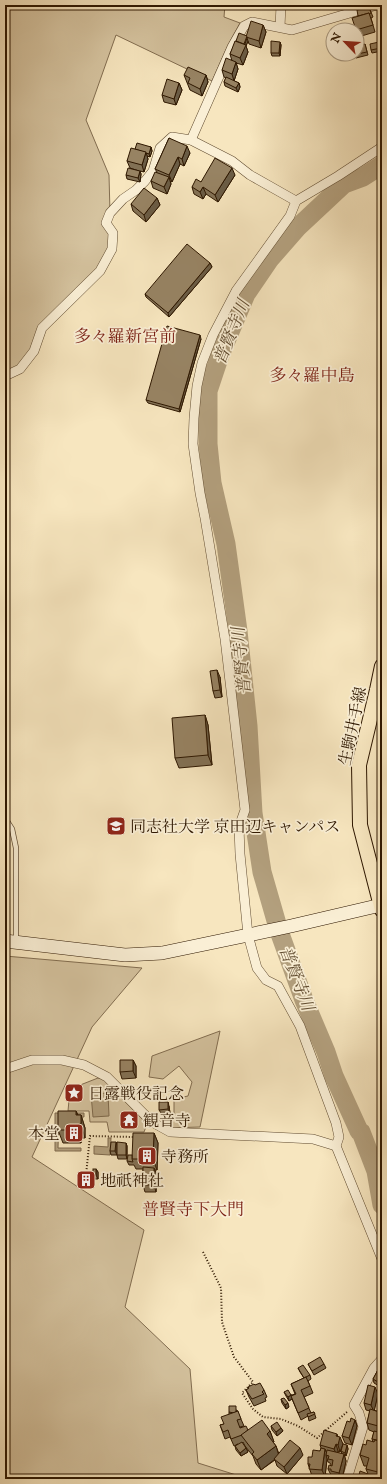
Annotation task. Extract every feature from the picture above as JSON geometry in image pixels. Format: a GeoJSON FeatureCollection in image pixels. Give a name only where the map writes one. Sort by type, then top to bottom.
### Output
{"type":"FeatureCollection","features":[{"type":"Feature","properties":{"kind":"main road","name":"生駒井手線"},"geometry":{"type":"LineString","coordinates":[[381,907],[360,825],[359,765],[378,690],[382,666]]}},
{"type":"Feature","properties":{"kind":"street"},"geometry":{"type":"LineString","coordinates":[[280,27],[281,5]]}},
{"type":"Feature","properties":{"kind":"street"},"geometry":{"type":"LineString","coordinates":[[191,140],[232,47],[244,26],[252,22],[292,30],[377,5]]}},
{"type":"Feature","properties":{"kind":"street"},"geometry":{"type":"LineString","coordinates":[[5,376],[20,368],[34,351],[42,328],[100,271],[112,249],[113,233],[106,223],[110,213],[123,199],[145,181],[153,171],[160,148],[172,137],[191,140],[232,161],[250,175],[296,201]]}},
{"type":"Feature","properties":{"kind":"street"},"geometry":{"type":"LineString","coordinates":[[382,147],[296,201],[290,216],[236,291],[213,335],[202,363],[197,386],[193,444],[225,639],[245,810],[240,827],[240,854],[257,968],[266,980],[278,986],[300,1026],[336,1123],[339,1137],[336,1146],[382,1259]]}},
{"type":"Feature","properties":{"kind":"street"},"geometry":{"type":"LineString","coordinates":[[11,942],[125,954],[162,953],[381,907]]}},
{"type":"Feature","properties":{"kind":"street"},"geometry":{"type":"LineString","coordinates":[[5,1068],[32,1060],[62,1060],[84,1065],[107,1077],[152,1122],[170,1132],[313,1139],[336,1146]]}},
{"type":"Feature","properties":{"kind":"street"},"geometry":{"type":"LineString","coordinates":[[347,1479],[363,1427],[360,1413],[354,1406],[374,1368],[382,1359]]}},
{"type":"Feature","properties":{"kind":"lane"},"geometry":{"type":"LineString","coordinates":[[5,818],[12,829],[16,848],[11,942]]}},
{"type":"Feature","properties":{"kind":"path"},"geometry":{"type":"LineString","coordinates":[[86,1176],[90,1136],[137,1137]]}},
{"type":"Feature","properties":{"kind":"path"},"geometry":{"type":"LineString","coordinates":[[203,1252],[221,1288],[222,1322],[234,1357],[253,1382],[242,1393],[253,1409],[263,1417],[281,1419],[298,1426],[317,1438],[354,1406]]}},
{"type":"Feature","properties":{"kind":"shaded area"},"geometry":{"type":"Polygon","coordinates":[[[5,5],[225,5],[224,17],[240,23],[228,45],[212,81],[116,35],[86,120],[109,175],[110,213],[106,223],[113,233],[100,271],[42,328],[20,369],[5,376],[5,5]]]}},
{"type":"Feature","properties":{"kind":"shaded area"},"geometry":{"type":"Polygon","coordinates":[[[5,956],[142,968],[92,1027],[32,1157],[144,1230],[125,1307],[190,1369],[198,1463],[249,1479],[5,1479],[5,956]]]}},
{"type":"Feature","properties":{"kind":"shaded area"},"geometry":{"type":"Polygon","coordinates":[[[220,1031],[200,1127],[168,1128],[170,1119],[174,1115],[174,1099],[188,1096],[192,1082],[179,1066],[163,1079],[149,1077],[152,1056],[220,1031]]]}},
{"type":"Feature","properties":{"kind":"shaded area"},"geometry":{"type":"Polygon","coordinates":[[[98,1078],[103,1079],[147,1124],[144,1132],[109,1132],[107,1122],[90,1122],[89,1111],[68,1111],[70,1089],[98,1078]]]}},
{"type":"Feature","properties":{"kind":"shaded area"},"geometry":{"type":"Polygon","coordinates":[[[108,1093],[109,1116],[93,1117],[91,1094],[108,1093]]]}},
{"type":"Feature","properties":{"kind":"shaded area"},"geometry":{"type":"Polygon","coordinates":[[[55,1113],[84,1113],[84,1117],[59,1117],[58,1148],[81,1148],[81,1151],[55,1151],[55,1113]]]}},
{"type":"Feature","properties":{"kind":"shaded area"},"geometry":{"type":"Polygon","coordinates":[[[108,1138],[111,1138],[110,1155],[94,1154],[94,1146],[108,1147],[108,1138]]]}},
{"type":"Feature","properties":{"kind":"building"},"geometry":{"type":"Polygon","coordinates":[[[369,7],[371,13],[358,16],[357,10],[369,7]]]}},
{"type":"Feature","properties":{"kind":"building"},"geometry":{"type":"Polygon","coordinates":[[[369,13],[373,25],[365,27],[365,22],[353,22],[352,18],[369,13]]]}},
{"type":"Feature","properties":{"kind":"building"},"geometry":{"type":"Polygon","coordinates":[[[251,21],[263,25],[259,41],[246,37],[251,21]]]}},
{"type":"Feature","properties":{"kind":"building"},"geometry":{"type":"Polygon","coordinates":[[[239,33],[247,36],[244,44],[236,41],[239,33]]]}},
{"type":"Feature","properties":{"kind":"building"},"geometry":{"type":"Polygon","coordinates":[[[235,41],[246,45],[240,58],[230,54],[235,41]]]}},
{"type":"Feature","properties":{"kind":"building"},"geometry":{"type":"Polygon","coordinates":[[[271,41],[280,42],[279,53],[271,53],[271,41]]]}},
{"type":"Feature","properties":{"kind":"building"},"geometry":{"type":"Polygon","coordinates":[[[379,42],[381,48],[371,50],[370,44],[379,42]]]}},
{"type":"Feature","properties":{"kind":"building"},"geometry":{"type":"Polygon","coordinates":[[[226,58],[236,62],[232,74],[222,70],[226,58]]]}},
{"type":"Feature","properties":{"kind":"building"},"geometry":{"type":"Polygon","coordinates":[[[188,67],[206,75],[200,89],[188,83],[190,78],[184,75],[188,67]]]}},
{"type":"Feature","properties":{"kind":"building"},"geometry":{"type":"Polygon","coordinates":[[[226,77],[239,83],[236,88],[224,82],[226,77]]]}},
{"type":"Feature","properties":{"kind":"building"},"geometry":{"type":"Polygon","coordinates":[[[167,79],[179,83],[174,99],[162,95],[167,79]]]}},
{"type":"Feature","properties":{"kind":"building"},"geometry":{"type":"Polygon","coordinates":[[[169,138],[187,146],[182,159],[178,157],[169,175],[155,169],[169,138]]]}},
{"type":"Feature","properties":{"kind":"building"},"geometry":{"type":"Polygon","coordinates":[[[137,143],[151,147],[149,154],[135,149],[137,143]]]}},
{"type":"Feature","properties":{"kind":"building"},"geometry":{"type":"Polygon","coordinates":[[[131,148],[146,152],[142,165],[127,161],[131,148]]]}},
{"type":"Feature","properties":{"kind":"building"},"geometry":{"type":"Polygon","coordinates":[[[215,158],[232,168],[215,195],[203,187],[200,192],[192,187],[196,179],[201,182],[215,158]]]}},
{"type":"Feature","properties":{"kind":"building"},"geometry":{"type":"Polygon","coordinates":[[[128,168],[140,171],[138,178],[126,175],[128,168]]]}},
{"type":"Feature","properties":{"kind":"building"},"geometry":{"type":"Polygon","coordinates":[[[155,172],[169,177],[164,187],[151,181],[155,172]]]}},
{"type":"Feature","properties":{"kind":"building"},"geometry":{"type":"Polygon","coordinates":[[[144,188],[157,198],[144,215],[131,204],[144,188]]]}},
{"type":"Feature","properties":{"kind":"building"},"geometry":{"type":"Polygon","coordinates":[[[187,244],[210,263],[168,313],[145,294],[187,244]]]}},
{"type":"Feature","properties":{"kind":"building"},"geometry":{"type":"Polygon","coordinates":[[[167,326],[200,335],[179,409],[146,400],[167,326]]]}},
{"type":"Feature","properties":{"kind":"building"},"geometry":{"type":"Polygon","coordinates":[[[217,670],[220,690],[213,691],[210,671],[217,670]]]}},
{"type":"Feature","properties":{"kind":"building"},"geometry":{"type":"Polygon","coordinates":[[[205,715],[208,755],[175,758],[172,718],[205,715]]]}},
{"type":"Feature","properties":{"kind":"building"},"geometry":{"type":"Polygon","coordinates":[[[382,736],[382,753],[380,753],[381,748],[379,748],[382,736]]]}},
{"type":"Feature","properties":{"kind":"building"},"geometry":{"type":"Polygon","coordinates":[[[120,1060],[133,1060],[133,1071],[120,1072],[120,1060]]]}},
{"type":"Feature","properties":{"kind":"building"},"geometry":{"type":"Polygon","coordinates":[[[159,1102],[168,1102],[168,1109],[159,1110],[159,1102]]]}},
{"type":"Feature","properties":{"kind":"building"},"geometry":{"type":"Polygon","coordinates":[[[58,1111],[76,1111],[76,1115],[81,1115],[81,1124],[76,1125],[76,1130],[58,1130],[58,1111]]]}},
{"type":"Feature","properties":{"kind":"building"},"geometry":{"type":"Polygon","coordinates":[[[133,1133],[154,1133],[153,1159],[132,1159],[133,1133]]]}},
{"type":"Feature","properties":{"kind":"building"},"geometry":{"type":"Polygon","coordinates":[[[111,1142],[116,1142],[115,1151],[110,1151],[111,1142]]]}},
{"type":"Feature","properties":{"kind":"building"},"geometry":{"type":"Polygon","coordinates":[[[117,1142],[126,1143],[126,1155],[117,1155],[117,1142]]]}},
{"type":"Feature","properties":{"kind":"building"},"geometry":{"type":"Polygon","coordinates":[[[128,1155],[132,1155],[133,1162],[127,1161],[128,1155]]]}},
{"type":"Feature","properties":{"kind":"building"},"geometry":{"type":"Polygon","coordinates":[[[143,1167],[154,1168],[154,1185],[143,1185],[143,1167]]]}},
{"type":"Feature","properties":{"kind":"building"},"geometry":{"type":"Polygon","coordinates":[[[93,1169],[96,1169],[96,1175],[93,1175],[93,1169]]]}},
{"type":"Feature","properties":{"kind":"building"},"geometry":{"type":"Polygon","coordinates":[[[81,1173],[89,1173],[89,1180],[81,1181],[81,1173]]]}},
{"type":"Feature","properties":{"kind":"building"},"geometry":{"type":"Polygon","coordinates":[[[320,1357],[324,1364],[312,1371],[308,1364],[320,1357]]]}},
{"type":"Feature","properties":{"kind":"building"},"geometry":{"type":"Polygon","coordinates":[[[303,1365],[310,1375],[304,1378],[298,1368],[303,1365]]]}},
{"type":"Feature","properties":{"kind":"building"},"geometry":{"type":"Polygon","coordinates":[[[380,1366],[382,1367],[382,1375],[378,1382],[373,1379],[380,1366]]]}},
{"type":"Feature","properties":{"kind":"building"},"geometry":{"type":"Polygon","coordinates":[[[306,1377],[310,1386],[301,1390],[309,1408],[298,1413],[291,1396],[296,1394],[291,1384],[306,1377]]]}},
{"type":"Feature","properties":{"kind":"building"},"geometry":{"type":"Polygon","coordinates":[[[260,1383],[264,1390],[262,1392],[264,1394],[252,1399],[246,1390],[254,1384],[260,1383]]]}},
{"type":"Feature","properties":{"kind":"building"},"geometry":{"type":"Polygon","coordinates":[[[368,1385],[375,1387],[371,1405],[364,1403],[368,1385]]]}},
{"type":"Feature","properties":{"kind":"building"},"geometry":{"type":"Polygon","coordinates":[[[288,1390],[291,1395],[288,1397],[284,1392],[288,1390]]]}},
{"type":"Feature","properties":{"kind":"building"},"geometry":{"type":"Polygon","coordinates":[[[284,1398],[288,1403],[285,1405],[281,1399],[284,1398]]]}},
{"type":"Feature","properties":{"kind":"building"},"geometry":{"type":"Polygon","coordinates":[[[382,1401],[382,1427],[367,1423],[370,1409],[379,1412],[382,1401]]]}},
{"type":"Feature","properties":{"kind":"building"},"geometry":{"type":"Polygon","coordinates":[[[229,1406],[236,1406],[236,1412],[229,1412],[229,1406]]]}},
{"type":"Feature","properties":{"kind":"building"},"geometry":{"type":"Polygon","coordinates":[[[238,1411],[241,1419],[237,1420],[240,1428],[246,1426],[248,1430],[242,1435],[231,1439],[228,1430],[223,1432],[220,1425],[224,1424],[221,1417],[238,1411]]]}},
{"type":"Feature","properties":{"kind":"building"},"geometry":{"type":"Polygon","coordinates":[[[314,1412],[315,1414],[308,1417],[307,1414],[314,1412]]]}},
{"type":"Feature","properties":{"kind":"building"},"geometry":{"type":"Polygon","coordinates":[[[351,1418],[355,1420],[349,1438],[342,1436],[347,1421],[350,1422],[351,1418]]]}},
{"type":"Feature","properties":{"kind":"building"},"geometry":{"type":"Polygon","coordinates":[[[262,1420],[270,1431],[267,1434],[276,1446],[257,1460],[252,1454],[254,1452],[241,1435],[262,1420]]]}},
{"type":"Feature","properties":{"kind":"building"},"geometry":{"type":"Polygon","coordinates":[[[277,1422],[281,1428],[276,1432],[271,1426],[277,1422]]]}},
{"type":"Feature","properties":{"kind":"building"},"geometry":{"type":"Polygon","coordinates":[[[324,1430],[337,1434],[336,1436],[340,1437],[338,1445],[336,1444],[334,1449],[320,1445],[324,1430]]]}},
{"type":"Feature","properties":{"kind":"building"},"geometry":{"type":"Polygon","coordinates":[[[374,1431],[382,1433],[382,1441],[372,1439],[374,1431]]]}},
{"type":"Feature","properties":{"kind":"building"},"geometry":{"type":"Polygon","coordinates":[[[290,1440],[300,1448],[284,1467],[274,1459],[290,1440]]]}},
{"type":"Feature","properties":{"kind":"building"},"geometry":{"type":"Polygon","coordinates":[[[367,1440],[382,1442],[382,1473],[366,1469],[369,1458],[360,1455],[363,1444],[366,1445],[367,1440]]]}},
{"type":"Feature","properties":{"kind":"building"},"geometry":{"type":"Polygon","coordinates":[[[242,1442],[246,1448],[240,1453],[235,1446],[242,1442]]]}},
{"type":"Feature","properties":{"kind":"building"},"geometry":{"type":"Polygon","coordinates":[[[343,1444],[347,1445],[345,1453],[341,1451],[343,1444]]]}},
{"type":"Feature","properties":{"kind":"building"},"geometry":{"type":"Polygon","coordinates":[[[321,1448],[325,1449],[322,1470],[309,1469],[310,1464],[308,1464],[308,1457],[312,1457],[313,1450],[320,1451],[321,1448]]]}},
{"type":"Feature","properties":{"kind":"building"},"geometry":{"type":"Polygon","coordinates":[[[327,1450],[344,1454],[339,1473],[328,1469],[329,1465],[332,1466],[333,1460],[328,1459],[329,1456],[326,1455],[327,1450]]]}},
{"type":"Feature","properties":{"kind":"building"},"geometry":{"type":"Polygon","coordinates":[[[360,1471],[368,1474],[367,1479],[358,1479],[360,1471]]]}},
{"type":"Feature","properties":{"kind":"building"},"geometry":{"type":"Polygon","coordinates":[[[326,1474],[339,1476],[339,1479],[323,1479],[326,1474]]]}},
{"type":"Feature","properties":{"kind":"waterway","name":"普賢寺川"},"geometry":{"type":"LineString","coordinates":[[382,165],[363,177],[344,184],[298,227],[270,259],[246,294],[220,355],[208,391],[208,444],[212,483],[226,544],[238,631],[248,726],[253,813],[262,872],[279,931],[304,1000],[326,1052],[334,1076],[359,1131],[361,1132],[376,1171],[382,1205]]}},
{"type":"Feature","properties":{"kind":"place","name":"同志社大学 京田辺キャンパス"},"geometry":{"type":"Point","coordinates":[116,826]}},
{"type":"Feature","properties":{"kind":"place","name":"日露戦役記念"},"geometry":{"type":"Point","coordinates":[74,1093]}},
{"type":"Feature","properties":{"kind":"place","name":"観音寺"},"geometry":{"type":"Point","coordinates":[129,1120]}},
{"type":"Feature","properties":{"kind":"place","name":"本堂"},"geometry":{"type":"Point","coordinates":[74,1133]}},
{"type":"Feature","properties":{"kind":"place","name":"寺務所"},"geometry":{"type":"Point","coordinates":[147,1156]}},
{"type":"Feature","properties":{"kind":"place","name":"地祇神社"},"geometry":{"type":"Point","coordinates":[86,1180]}},
{"type":"Feature","properties":{"kind":"district","name":"多々羅新宮前"},"geometry":{"type":"Point","coordinates":[125,336]}},
{"type":"Feature","properties":{"kind":"district","name":"多々羅中島"},"geometry":{"type":"Point","coordinates":[312,375]}},
{"type":"Feature","properties":{"kind":"district","name":"普賢寺下大門"},"geometry":{"type":"Point","coordinates":[193,1209]}}]}
